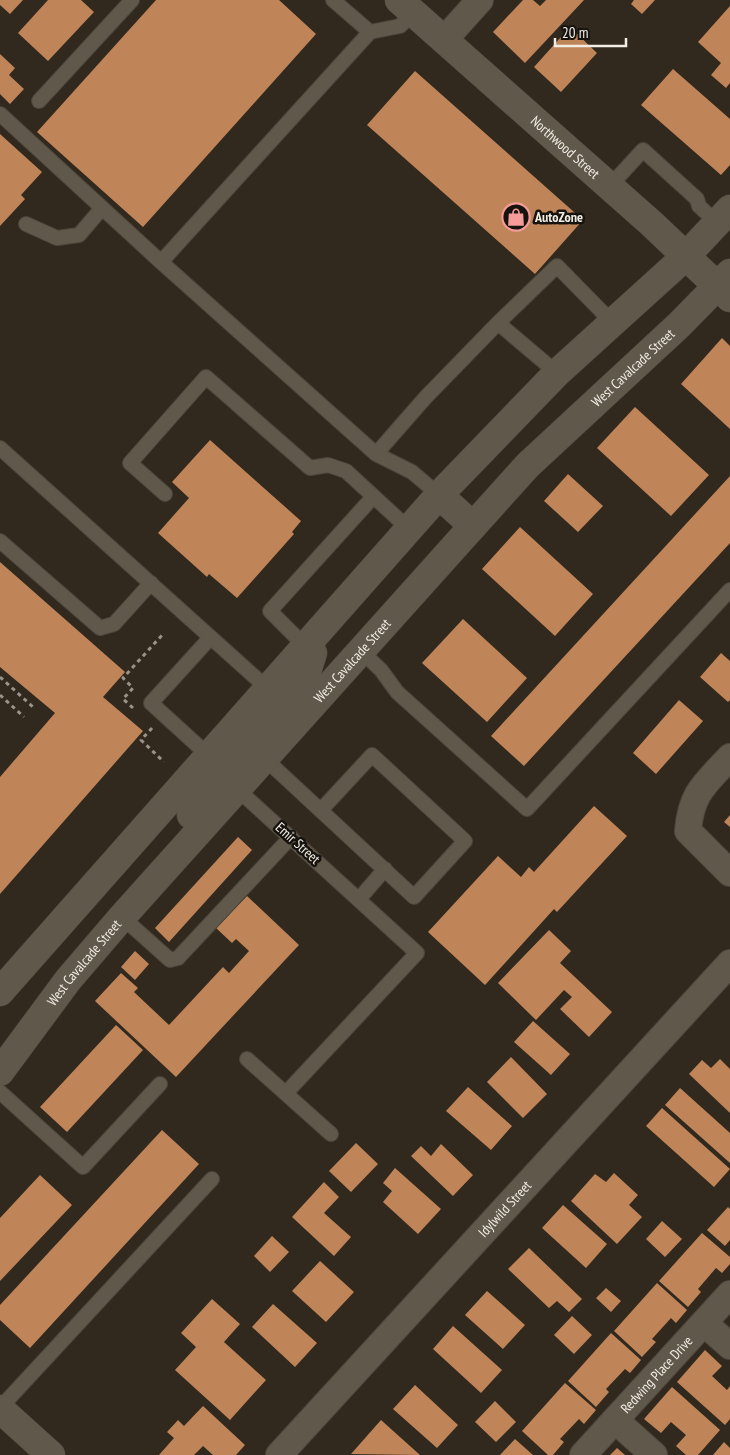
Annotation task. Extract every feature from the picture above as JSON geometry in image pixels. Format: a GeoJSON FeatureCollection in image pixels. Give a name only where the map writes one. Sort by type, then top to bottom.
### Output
{"type":"FeatureCollection","features":[{"type":"Feature","properties":{"kind":"main road","name":"Northwood Street"},"geometry":{"type":"LineString","coordinates":[[406,6],[610,187],[685,257],[726,286]]}},
{"type":"Feature","properties":{"kind":"main road"},"geometry":{"type":"LineString","coordinates":[[0,992],[208,754],[439,495],[557,373],[685,257],[724,216]]}},
{"type":"Feature","properties":{"kind":"main road","name":"West Cavalcade Street"},"geometry":{"type":"LineString","coordinates":[[0,1072],[68,980],[122,917],[528,465],[679,325],[726,286]]}},
{"type":"Feature","properties":{"kind":"main road"},"geometry":{"type":"LineString","coordinates":[[439,495],[473,526]]}},
{"type":"Feature","properties":{"kind":"main road"},"geometry":{"type":"LineString","coordinates":[[236,788],[233,775],[233,757],[307,672],[313,653],[305,646]]}},
{"type":"Feature","properties":{"kind":"main road"},"geometry":{"type":"LineString","coordinates":[[122,917],[152,859],[212,789],[215,769],[208,754]]}},
{"type":"Feature","properties":{"kind":"main road"},"geometry":{"type":"LineString","coordinates":[[0,1409],[43,1453]]}},
{"type":"Feature","properties":{"kind":"street"},"geometry":{"type":"LineString","coordinates":[[444,40],[480,0]]}},
{"type":"Feature","properties":{"kind":"street"},"geometry":{"type":"LineString","coordinates":[[730,757],[698,792],[690,810],[688,831],[730,873]]}},
{"type":"Feature","properties":{"kind":"street","name":"Idylwild Street"},"geometry":{"type":"LineString","coordinates":[[279,1455],[730,963]]}},
{"type":"Feature","properties":{"kind":"street","name":"Redwing Place Drive"},"geometry":{"type":"LineString","coordinates":[[583,1455],[730,1294]]}},
{"type":"Feature","properties":{"kind":"street"},"geometry":{"type":"LineString","coordinates":[[704,1323],[730,1346]]}},
{"type":"Feature","properties":{"kind":"street"},"geometry":{"type":"LineString","coordinates":[[615,1420],[654,1455]]}},
{"type":"Feature","properties":{"kind":"lane"},"geometry":{"type":"LineString","coordinates":[[39,101],[132,0]]}},
{"type":"Feature","properties":{"kind":"lane"},"geometry":{"type":"LineString","coordinates":[[333,0],[370,32]]}},
{"type":"Feature","properties":{"kind":"lane"},"geometry":{"type":"LineString","coordinates":[[161,262],[370,32],[400,26],[406,6]]}},
{"type":"Feature","properties":{"kind":"lane"},"geometry":{"type":"LineString","coordinates":[[0,114],[161,262],[376,454],[412,472],[439,495]]}},
{"type":"Feature","properties":{"kind":"lane"},"geometry":{"type":"LineString","coordinates":[[610,187],[643,150],[697,199],[699,206],[724,216]]}},
{"type":"Feature","properties":{"kind":"lane"},"geometry":{"type":"LineString","coordinates":[[26,224],[57,238],[79,235],[102,208]]}},
{"type":"Feature","properties":{"kind":"lane"},"geometry":{"type":"LineString","coordinates":[[376,454],[425,398],[557,266],[613,323]]}},
{"type":"Feature","properties":{"kind":"lane"},"geometry":{"type":"LineString","coordinates":[[498,323],[557,373]]}},
{"type":"Feature","properties":{"kind":"lane"},"geometry":{"type":"LineString","coordinates":[[165,494],[130,463],[206,377],[310,468],[328,465],[346,471],[409,529]]}},
{"type":"Feature","properties":{"kind":"lane"},"geometry":{"type":"LineString","coordinates":[[0,448],[267,688]]}},
{"type":"Feature","properties":{"kind":"lane"},"geometry":{"type":"LineString","coordinates":[[305,646],[270,611],[373,497]]}},
{"type":"Feature","properties":{"kind":"lane"},"geometry":{"type":"LineString","coordinates":[[0,541],[100,628],[114,624],[151,583]]}},
{"type":"Feature","properties":{"kind":"lane"},"geometry":{"type":"LineString","coordinates":[[361,651],[381,670],[397,692],[527,809],[730,590]]}},
{"type":"Feature","properties":{"kind":"lane"},"geometry":{"type":"LineString","coordinates":[[208,754],[151,703],[210,638]]}},
{"type":"Feature","properties":{"kind":"lane"},"geometry":{"type":"LineString","coordinates":[[264,758],[414,896],[465,841],[372,754],[321,810]]}},
{"type":"Feature","properties":{"kind":"lane","name":"Emir Street"},"geometry":{"type":"LineString","coordinates":[[236,788],[417,954],[286,1093]]}},
{"type":"Feature","properties":{"kind":"lane"},"geometry":{"type":"LineString","coordinates":[[122,917],[162,955],[170,960],[178,958],[291,837]]}},
{"type":"Feature","properties":{"kind":"lane"},"geometry":{"type":"LineString","coordinates":[[359,899],[385,870]]}},
{"type":"Feature","properties":{"kind":"lane"},"geometry":{"type":"LineString","coordinates":[[247,1059],[331,1134]]}},
{"type":"Feature","properties":{"kind":"lane"},"geometry":{"type":"LineString","coordinates":[[0,1092],[83,1167],[160,1084]]}},
{"type":"Feature","properties":{"kind":"lane"},"geometry":{"type":"LineString","coordinates":[[0,1409],[212,1179]]}},
{"type":"Feature","properties":{"kind":"path"},"geometry":{"type":"LineString","coordinates":[[0,677],[33,707]]}},
{"type":"Feature","properties":{"kind":"path"},"geometry":{"type":"LineString","coordinates":[[0,696],[24,717]]}},
{"type":"Feature","properties":{"kind":"building"},"geometry":{"type":"Polygon","coordinates":[[[0,0],[23,0],[10,14],[0,5],[0,0]]]}},
{"type":"Feature","properties":{"kind":"building"},"geometry":{"type":"Polygon","coordinates":[[[48,0],[81,0],[94,12],[48,61],[18,33],[48,0]]]}},
{"type":"Feature","properties":{"kind":"building"},"geometry":{"type":"Polygon","coordinates":[[[156,0],[279,0],[316,34],[143,227],[37,132],[156,0]]]}},
{"type":"Feature","properties":{"kind":"building"},"geometry":{"type":"Polygon","coordinates":[[[523,0],[533,0],[540,6],[546,0],[584,0],[525,63],[493,32],[523,0]]]}},
{"type":"Feature","properties":{"kind":"building"},"geometry":{"type":"Polygon","coordinates":[[[634,0],[655,0],[642,14],[631,4],[634,0]]]}},
{"type":"Feature","properties":{"kind":"building"},"geometry":{"type":"Polygon","coordinates":[[[730,6],[730,83],[726,88],[711,75],[721,63],[698,42],[730,6]]]}},
{"type":"Feature","properties":{"kind":"building"},"geometry":{"type":"Polygon","coordinates":[[[570,27],[597,53],[561,92],[534,67],[570,27]]]}},
{"type":"Feature","properties":{"kind":"building"},"geometry":{"type":"Polygon","coordinates":[[[0,54],[15,68],[9,75],[24,89],[10,104],[0,94],[0,54]]]}},
{"type":"Feature","properties":{"kind":"building"},"geometry":{"type":"Polygon","coordinates":[[[673,69],[730,119],[730,165],[721,175],[641,105],[673,69]]]}},
{"type":"Feature","properties":{"kind":"building"},"geometry":{"type":"Polygon","coordinates":[[[415,71],[583,220],[535,274],[367,125],[415,71]]]}},
{"type":"Feature","properties":{"kind":"building"},"geometry":{"type":"Polygon","coordinates":[[[0,134],[42,172],[21,195],[25,199],[0,226],[0,134]]]}},
{"type":"Feature","properties":{"kind":"building"},"geometry":{"type":"Polygon","coordinates":[[[722,338],[730,346],[730,429],[681,384],[722,338]]]}},
{"type":"Feature","properties":{"kind":"building"},"geometry":{"type":"Polygon","coordinates":[[[635,407],[709,475],[671,516],[597,448],[635,407]]]}},
{"type":"Feature","properties":{"kind":"building"},"geometry":{"type":"Polygon","coordinates":[[[210,440],[301,521],[292,532],[294,534],[237,598],[209,574],[207,577],[158,533],[189,498],[172,482],[210,440]]]}},
{"type":"Feature","properties":{"kind":"building"},"geometry":{"type":"Polygon","coordinates":[[[568,474],[603,506],[578,532],[544,501],[568,474]]]}},
{"type":"Feature","properties":{"kind":"building"},"geometry":{"type":"Polygon","coordinates":[[[730,476],[730,543],[524,766],[491,736],[730,476]]]}},
{"type":"Feature","properties":{"kind":"building"},"geometry":{"type":"Polygon","coordinates":[[[520,527],[593,594],[555,636],[482,569],[520,527]]]}},
{"type":"Feature","properties":{"kind":"building"},"geometry":{"type":"Polygon","coordinates":[[[0,562],[125,672],[103,697],[143,731],[0,894],[0,777],[55,713],[0,667],[0,562]]]}},
{"type":"Feature","properties":{"kind":"building"},"geometry":{"type":"Polygon","coordinates":[[[463,619],[527,678],[487,722],[422,663],[463,619]]]}},
{"type":"Feature","properties":{"kind":"building"},"geometry":{"type":"Polygon","coordinates":[[[721,653],[730,661],[730,700],[728,702],[700,677],[721,653]]]}},
{"type":"Feature","properties":{"kind":"building"},"geometry":{"type":"Polygon","coordinates":[[[679,700],[703,721],[656,774],[633,753],[679,700]]]}},
{"type":"Feature","properties":{"kind":"building"},"geometry":{"type":"Polygon","coordinates":[[[594,806],[627,836],[557,912],[554,909],[485,985],[428,932],[498,856],[521,877],[529,867],[534,872],[594,806]]]}},
{"type":"Feature","properties":{"kind":"building"},"geometry":{"type":"Polygon","coordinates":[[[730,815],[730,827],[724,822],[730,815]]]}},
{"type":"Feature","properties":{"kind":"building"},"geometry":{"type":"Polygon","coordinates":[[[238,837],[252,850],[169,942],[155,928],[238,837]]]}},
{"type":"Feature","properties":{"kind":"building"},"geometry":{"type":"Polygon","coordinates":[[[247,896],[299,945],[176,1077],[95,1001],[121,973],[138,988],[134,992],[169,1025],[223,967],[229,973],[249,951],[236,939],[232,943],[216,928],[247,896]]]}},
{"type":"Feature","properties":{"kind":"building"},"geometry":{"type":"Polygon","coordinates":[[[549,930],[571,951],[560,963],[612,1012],[589,1037],[560,1009],[572,997],[564,990],[536,1020],[498,983],[549,930]]]}},
{"type":"Feature","properties":{"kind":"building"},"geometry":{"type":"Polygon","coordinates":[[[135,951],[149,964],[135,980],[121,967],[135,951]]]}},
{"type":"Feature","properties":{"kind":"building"},"geometry":{"type":"Polygon","coordinates":[[[533,1021],[570,1054],[551,1075],[514,1042],[533,1021]]]}},
{"type":"Feature","properties":{"kind":"building"},"geometry":{"type":"Polygon","coordinates":[[[116,1025],[143,1050],[67,1132],[40,1107],[116,1025]]]}},
{"type":"Feature","properties":{"kind":"building"},"geometry":{"type":"Polygon","coordinates":[[[511,1057],[547,1094],[523,1118],[487,1082],[511,1057]]]}},
{"type":"Feature","properties":{"kind":"building"},"geometry":{"type":"Polygon","coordinates":[[[720,1059],[730,1069],[730,1113],[689,1074],[702,1060],[711,1068],[720,1059]]]}},
{"type":"Feature","properties":{"kind":"building"},"geometry":{"type":"Polygon","coordinates":[[[468,1087],[512,1126],[491,1150],[446,1111],[468,1087]]]}},
{"type":"Feature","properties":{"kind":"building"},"geometry":{"type":"Polygon","coordinates":[[[680,1088],[730,1133],[730,1163],[665,1105],[680,1088]]]}},
{"type":"Feature","properties":{"kind":"building"},"geometry":{"type":"Polygon","coordinates":[[[662,1108],[730,1169],[714,1187],[646,1126],[662,1108]]]}},
{"type":"Feature","properties":{"kind":"building"},"geometry":{"type":"Polygon","coordinates":[[[162,1130],[199,1164],[30,1348],[0,1320],[0,1305],[162,1130]]]}},
{"type":"Feature","properties":{"kind":"building"},"geometry":{"type":"Polygon","coordinates":[[[356,1143],[378,1164],[351,1192],[329,1171],[356,1143]]]}},
{"type":"Feature","properties":{"kind":"building"},"geometry":{"type":"Polygon","coordinates":[[[441,1144],[473,1175],[453,1196],[411,1156],[421,1146],[431,1156],[441,1144]]]}},
{"type":"Feature","properties":{"kind":"building"},"geometry":{"type":"Polygon","coordinates":[[[395,1168],[441,1209],[418,1234],[383,1202],[392,1191],[383,1183],[395,1168]]]}},
{"type":"Feature","properties":{"kind":"building"},"geometry":{"type":"Polygon","coordinates":[[[614,1173],[638,1195],[629,1205],[642,1217],[617,1244],[571,1201],[595,1174],[606,1182],[614,1173]]]}},
{"type":"Feature","properties":{"kind":"building"},"geometry":{"type":"Polygon","coordinates":[[[40,1175],[72,1205],[0,1281],[0,1218],[40,1175]]]}},
{"type":"Feature","properties":{"kind":"building"},"geometry":{"type":"Polygon","coordinates":[[[324,1182],[339,1197],[324,1213],[351,1237],[334,1256],[292,1217],[324,1182]]]}},
{"type":"Feature","properties":{"kind":"building"},"geometry":{"type":"Polygon","coordinates":[[[563,1205],[607,1244],[586,1268],[542,1228],[563,1205]]]}},
{"type":"Feature","properties":{"kind":"building"},"geometry":{"type":"Polygon","coordinates":[[[728,1207],[730,1209],[730,1240],[725,1246],[707,1230],[728,1207]]]}},
{"type":"Feature","properties":{"kind":"building"},"geometry":{"type":"Polygon","coordinates":[[[662,1221],[682,1239],[665,1257],[646,1239],[662,1221]]]}},
{"type":"Feature","properties":{"kind":"building"},"geometry":{"type":"Polygon","coordinates":[[[702,1233],[730,1257],[730,1264],[722,1273],[716,1268],[698,1289],[701,1292],[688,1307],[659,1281],[702,1233]]]}},
{"type":"Feature","properties":{"kind":"building"},"geometry":{"type":"Polygon","coordinates":[[[272,1236],[289,1252],[270,1272],[254,1256],[272,1236]]]}},
{"type":"Feature","properties":{"kind":"building"},"geometry":{"type":"Polygon","coordinates":[[[529,1248],[582,1299],[569,1312],[557,1301],[549,1308],[508,1269],[529,1248]]]}},
{"type":"Feature","properties":{"kind":"building"},"geometry":{"type":"Polygon","coordinates":[[[320,1261],[354,1292],[326,1322],[292,1291],[320,1261]]]}},
{"type":"Feature","properties":{"kind":"building"},"geometry":{"type":"Polygon","coordinates":[[[657,1283],[687,1310],[676,1323],[671,1318],[652,1339],[656,1342],[642,1357],[614,1331],[657,1283]]]}},
{"type":"Feature","properties":{"kind":"building"},"geometry":{"type":"Polygon","coordinates":[[[606,1288],[621,1301],[611,1312],[596,1298],[606,1288]]]}},
{"type":"Feature","properties":{"kind":"building"},"geometry":{"type":"Polygon","coordinates":[[[487,1291],[525,1325],[503,1349],[465,1315],[487,1291]]]}},
{"type":"Feature","properties":{"kind":"building"},"geometry":{"type":"Polygon","coordinates":[[[212,1299],[240,1324],[224,1342],[266,1380],[230,1420],[175,1370],[196,1347],[181,1333],[212,1299]]]}},
{"type":"Feature","properties":{"kind":"building"},"geometry":{"type":"Polygon","coordinates":[[[273,1304],[317,1343],[295,1367],[252,1327],[273,1304]]]}},
{"type":"Feature","properties":{"kind":"building"},"geometry":{"type":"Polygon","coordinates":[[[572,1316],[592,1335],[574,1354],[554,1335],[572,1316]]]}},
{"type":"Feature","properties":{"kind":"building"},"geometry":{"type":"Polygon","coordinates":[[[453,1326],[502,1370],[481,1393],[433,1349],[453,1326]]]}},
{"type":"Feature","properties":{"kind":"building"},"geometry":{"type":"Polygon","coordinates":[[[611,1333],[641,1360],[630,1373],[625,1369],[606,1389],[609,1392],[596,1407],[568,1381],[611,1333]]]}},
{"type":"Feature","properties":{"kind":"building"},"geometry":{"type":"Polygon","coordinates":[[[705,1350],[722,1366],[712,1376],[727,1390],[730,1386],[730,1419],[725,1425],[677,1382],[705,1350]]]}},
{"type":"Feature","properties":{"kind":"building"},"geometry":{"type":"Polygon","coordinates":[[[565,1383],[596,1410],[584,1424],[579,1419],[560,1439],[564,1442],[553,1455],[548,1455],[522,1431],[565,1383]]]}},
{"type":"Feature","properties":{"kind":"building"},"geometry":{"type":"Polygon","coordinates":[[[415,1385],[458,1425],[437,1448],[393,1409],[415,1385]]]}},
{"type":"Feature","properties":{"kind":"building"},"geometry":{"type":"Polygon","coordinates":[[[672,1387],[720,1430],[698,1455],[686,1455],[676,1446],[686,1435],[671,1422],[661,1433],[644,1419],[672,1387]]]}},
{"type":"Feature","properties":{"kind":"building"},"geometry":{"type":"Polygon","coordinates":[[[495,1401],[516,1422],[496,1442],[475,1422],[495,1401]]]}},
{"type":"Feature","properties":{"kind":"building"},"geometry":{"type":"Polygon","coordinates":[[[203,1406],[245,1445],[236,1455],[213,1455],[203,1446],[194,1455],[159,1455],[174,1438],[167,1432],[178,1420],[184,1426],[203,1406]]]}},
{"type":"Feature","properties":{"kind":"building"},"geometry":{"type":"Polygon","coordinates":[[[381,1420],[420,1455],[351,1454],[381,1420]]]}},
{"type":"Feature","properties":{"kind":"building"},"geometry":{"type":"Polygon","coordinates":[[[515,1439],[533,1455],[500,1455],[515,1439]]]}},
{"type":"Feature","properties":{"kind":"building"},"geometry":{"type":"Polygon","coordinates":[[[724,1442],[730,1448],[730,1455],[713,1455],[724,1442]]]}},
{"type":"Feature","properties":{"kind":"building"},"geometry":{"type":"Polygon","coordinates":[[[617,1448],[625,1455],[610,1455],[617,1448]]]}},
{"type":"Feature","properties":{"kind":"place","name":"AutoZone"},"geometry":{"type":"Point","coordinates":[516,217]}}]}
